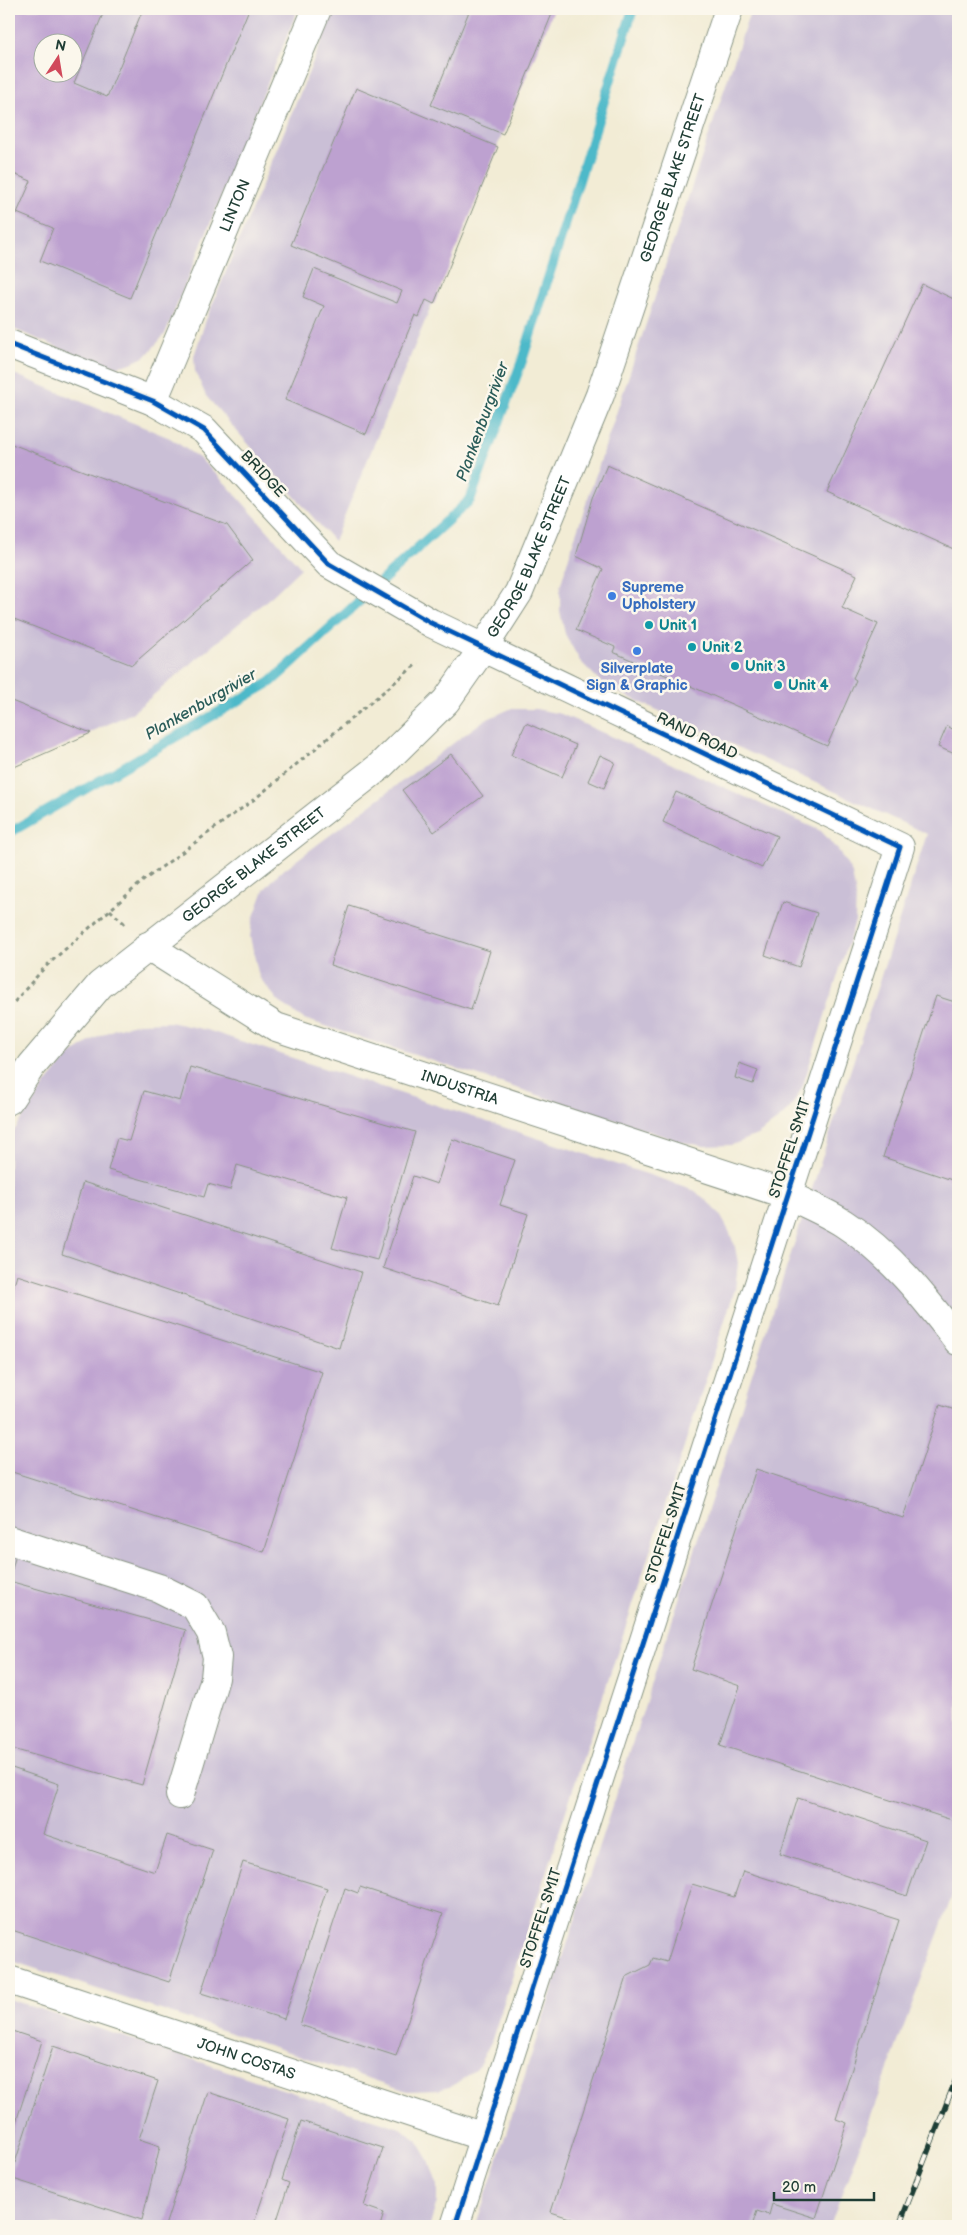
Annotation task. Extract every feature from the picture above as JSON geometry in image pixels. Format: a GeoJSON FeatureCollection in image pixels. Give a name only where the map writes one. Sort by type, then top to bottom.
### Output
{"type":"FeatureCollection","features":[{"type":"Feature","properties":{"kind":"street","name":"LINTON"},"geometry":{"type":"LineString","coordinates":[[153,401],[317,9]]}},
{"type":"Feature","properties":{"kind":"street","name":"GEORGE BLAKE STREET"},"geometry":{"type":"LineString","coordinates":[[9,1100],[32,1065],[100,984],[379,767],[446,701],[483,648],[519,592],[600,395],[729,9]]}},
{"type":"Feature","properties":{"kind":"street","name":"BRIDGE"},"geometry":{"type":"LineString","coordinates":[[9,344],[153,401],[204,430],[329,564],[431,623],[483,648]]}},
{"type":"Feature","properties":{"kind":"street","name":"RAND ROAD"},"geometry":{"type":"LineString","coordinates":[[483,648],[900,847]]}},
{"type":"Feature","properties":{"kind":"street","name":"STOFFEL SMIT"},"geometry":{"type":"LineString","coordinates":[[455,2226],[900,847]]}},
{"type":"Feature","properties":{"kind":"street","name":"INDUSTRIA"},"geometry":{"type":"LineString","coordinates":[[148,946],[276,1026],[788,1195],[843,1223],[876,1248],[909,1281],[958,1341]]}},
{"type":"Feature","properties":{"kind":"street"},"geometry":{"type":"LineString","coordinates":[[9,1540],[159,1588],[195,1606],[212,1633],[217,1657],[214,1678],[180,1795]]}},
{"type":"Feature","properties":{"kind":"street","name":"JOHN COSTAS"},"geometry":{"type":"LineString","coordinates":[[9,1980],[484,2137]]}},
{"type":"Feature","properties":{"kind":"path"},"geometry":{"type":"LineString","coordinates":[[9,1008],[45,967],[144,880],[256,798],[418,663]]}},
{"type":"Feature","properties":{"kind":"shaded area"},"geometry":{"type":"Polygon","coordinates":[[[9,9],[298,9],[165,334],[146,356],[131,363],[116,367],[98,364],[9,327],[9,9]]]}},
{"type":"Feature","properties":{"kind":"shaded area"},"geometry":{"type":"Polygon","coordinates":[[[335,9],[554,9],[334,541],[206,396],[195,371],[194,356],[206,320],[335,9]]]}},
{"type":"Feature","properties":{"kind":"shaded area"},"geometry":{"type":"Polygon","coordinates":[[[751,9],[958,9],[958,1880],[830,2226],[476,2226],[927,834],[605,686],[580,661],[565,634],[560,611],[560,587],[572,546],[751,9]]]}},
{"type":"Feature","properties":{"kind":"shaded area"},"geometry":{"type":"Polygon","coordinates":[[[9,372],[170,438],[199,458],[227,485],[301,568],[273,595],[132,713],[9,770],[9,372]]]}},
{"type":"Feature","properties":{"kind":"shaded area"},"geometry":{"type":"Polygon","coordinates":[[[510,709],[536,709],[561,714],[821,831],[838,850],[852,873],[856,896],[855,921],[802,1088],[791,1107],[777,1121],[757,1135],[732,1145],[705,1146],[682,1142],[304,1019],[280,1003],[259,977],[250,937],[252,922],[264,890],[278,874],[483,721],[510,709]]]}},
{"type":"Feature","properties":{"kind":"shaded area"},"geometry":{"type":"Polygon","coordinates":[[[169,1022],[207,1030],[689,1188],[704,1198],[719,1213],[735,1247],[738,1263],[735,1289],[491,2042],[477,2069],[452,2086],[439,2090],[407,2091],[9,1960],[9,1138],[46,1084],[71,1054],[94,1039],[115,1029],[139,1023],[169,1022]]]}},
{"type":"Feature","properties":{"kind":"shaded area"},"geometry":{"type":"Polygon","coordinates":[[[9,1999],[400,2128],[417,2140],[429,2160],[437,2184],[437,2201],[430,2226],[9,2226],[9,1999]]]}},
{"type":"Feature","properties":{"kind":"building"},"geometry":{"type":"Polygon","coordinates":[[[9,9],[105,9],[82,64],[82,32],[32,32],[32,82],[74,82],[107,97],[143,9],[249,9],[130,298],[40,261],[53,228],[17,213],[31,181],[9,172],[9,9]]]}},
{"type":"Feature","properties":{"kind":"building"},"geometry":{"type":"Polygon","coordinates":[[[470,9],[554,9],[503,134],[431,105],[470,9]]]}},
{"type":"Feature","properties":{"kind":"building"},"geometry":{"type":"Polygon","coordinates":[[[356,88],[498,147],[434,304],[426,300],[419,317],[415,315],[366,434],[285,400],[324,306],[303,297],[314,269],[397,303],[402,291],[291,245],[356,88]]]}},
{"type":"Feature","properties":{"kind":"building"},"geometry":{"type":"Polygon","coordinates":[[[922,284],[958,301],[958,551],[827,492],[922,284]]]}},
{"type":"Feature","properties":{"kind":"building"},"geometry":{"type":"Polygon","coordinates":[[[9,443],[227,525],[253,560],[132,665],[9,617],[9,443]]]}},
{"type":"Feature","properties":{"kind":"building"},"geometry":{"type":"Polygon","coordinates":[[[607,465],[857,575],[842,608],[878,624],[853,678],[856,680],[827,746],[613,652],[615,647],[576,630],[603,569],[576,556],[593,498],[607,465]]]}},
{"type":"Feature","properties":{"kind":"building"},"geometry":{"type":"Polygon","coordinates":[[[9,700],[91,733],[12,768],[9,766],[9,700]]]}},
{"type":"Feature","properties":{"kind":"building"},"geometry":{"type":"Polygon","coordinates":[[[526,723],[576,745],[562,777],[511,755],[526,723]]]}},
{"type":"Feature","properties":{"kind":"building"},"geometry":{"type":"Polygon","coordinates":[[[947,726],[958,732],[958,746],[955,754],[938,747],[947,726]]]}},
{"type":"Feature","properties":{"kind":"building"},"geometry":{"type":"Polygon","coordinates":[[[451,754],[483,796],[434,832],[402,790],[451,754]]]}},
{"type":"Feature","properties":{"kind":"building"},"geometry":{"type":"Polygon","coordinates":[[[600,755],[615,762],[604,788],[588,781],[600,755]]]}},
{"type":"Feature","properties":{"kind":"building"},"geometry":{"type":"Polygon","coordinates":[[[676,792],[777,836],[762,868],[663,822],[676,792]]]}},
{"type":"Feature","properties":{"kind":"building"},"geometry":{"type":"Polygon","coordinates":[[[783,902],[817,913],[799,967],[765,955],[783,902]]]}},
{"type":"Feature","properties":{"kind":"building"},"geometry":{"type":"Polygon","coordinates":[[[349,906],[490,951],[471,1010],[330,965],[349,906]]]}},
{"type":"Feature","properties":{"kind":"building"},"geometry":{"type":"Polygon","coordinates":[[[936,996],[958,1003],[958,1182],[883,1157],[936,996]]]}},
{"type":"Feature","properties":{"kind":"building"},"geometry":{"type":"Polygon","coordinates":[[[739,1063],[758,1070],[753,1084],[735,1078],[739,1063]]]}},
{"type":"Feature","properties":{"kind":"building"},"geometry":{"type":"Polygon","coordinates":[[[190,1067],[415,1132],[377,1260],[332,1248],[347,1197],[237,1165],[230,1190],[208,1184],[204,1197],[108,1170],[117,1138],[129,1141],[144,1091],[180,1101],[190,1067]]]}},
{"type":"Feature","properties":{"kind":"building"},"geometry":{"type":"Polygon","coordinates":[[[452,1139],[515,1160],[500,1205],[528,1214],[498,1306],[383,1268],[413,1176],[437,1184],[452,1139]]]}},
{"type":"Feature","properties":{"kind":"building"},"geometry":{"type":"Polygon","coordinates":[[[83,1182],[361,1272],[339,1348],[62,1254],[83,1182]]]}},
{"type":"Feature","properties":{"kind":"building"},"geometry":{"type":"Polygon","coordinates":[[[17,1275],[322,1372],[264,1552],[9,1471],[9,1303],[17,1275]]]}},
{"type":"Feature","properties":{"kind":"building"},"geometry":{"type":"Polygon","coordinates":[[[940,1405],[958,1411],[958,1822],[720,1745],[740,1686],[691,1669],[756,1469],[903,1518],[940,1405]]]}},
{"type":"Feature","properties":{"kind":"building"},"geometry":{"type":"Polygon","coordinates":[[[9,1549],[17,1551],[9,1580],[9,1549]]]}},
{"type":"Feature","properties":{"kind":"building"},"geometry":{"type":"Polygon","coordinates":[[[9,1581],[186,1630],[142,1785],[9,1748],[9,1581]]]}},
{"type":"Feature","properties":{"kind":"building"},"geometry":{"type":"Polygon","coordinates":[[[9,1767],[59,1784],[43,1834],[155,1872],[167,1835],[213,1850],[169,1982],[9,1929],[9,1767]]]}},
{"type":"Feature","properties":{"kind":"building"},"geometry":{"type":"Polygon","coordinates":[[[798,1798],[926,1840],[907,1896],[780,1854],[798,1798]]]}},
{"type":"Feature","properties":{"kind":"building"},"geometry":{"type":"Polygon","coordinates":[[[243,1862],[327,1888],[284,2019],[201,1993],[243,1862]]]}},
{"type":"Feature","properties":{"kind":"building"},"geometry":{"type":"Polygon","coordinates":[[[743,1871],[899,1920],[836,2119],[847,2123],[816,2218],[772,2204],[769,2215],[757,2211],[752,2226],[594,2226],[551,2212],[626,1977],[650,1965],[653,1958],[667,1962],[692,1884],[734,1897],[743,1871]]]}},
{"type":"Feature","properties":{"kind":"building"},"geometry":{"type":"Polygon","coordinates":[[[360,1887],[443,1914],[396,2056],[300,2025],[345,1888],[358,1893],[360,1887]]]}},
{"type":"Feature","properties":{"kind":"building"},"geometry":{"type":"Polygon","coordinates":[[[9,2030],[42,2041],[9,2144],[9,2030]]]}},
{"type":"Feature","properties":{"kind":"building"},"geometry":{"type":"Polygon","coordinates":[[[53,2046],[158,2081],[139,2139],[160,2146],[142,2220],[10,2178],[53,2046]]]}},
{"type":"Feature","properties":{"kind":"building"},"geometry":{"type":"Polygon","coordinates":[[[208,2092],[289,2119],[253,2226],[165,2226],[208,2092]]]}},
{"type":"Feature","properties":{"kind":"building"},"geometry":{"type":"Polygon","coordinates":[[[301,2121],[383,2148],[364,2206],[384,2213],[380,2226],[275,2226],[289,2183],[282,2180],[301,2121]]]}},
{"type":"Feature","properties":{"kind":"waterway","name":"Plankenburgrivier"},"geometry":{"type":"LineString","coordinates":[[9,833],[271,682],[470,500],[522,361],[633,9]]}},
{"type":"Feature","properties":{"kind":"railway"},"geometry":{"type":"LineString","coordinates":[[899,2226],[958,2074]]}},
{"type":"Feature","properties":{"kind":"cycle path"},"geometry":{"type":"LineString","coordinates":[[9,344],[153,401],[204,430],[329,564],[431,623],[900,847],[455,2226]]}},
{"type":"Feature","properties":{"kind":"place","name":"Supreme Upholstery"},"geometry":{"type":"Point","coordinates":[612,596]}},
{"type":"Feature","properties":{"kind":"place","name":"Unit 1"},"geometry":{"type":"Point","coordinates":[649,625]}},
{"type":"Feature","properties":{"kind":"place","name":"Unit 2"},"geometry":{"type":"Point","coordinates":[692,647]}},
{"type":"Feature","properties":{"kind":"place","name":"Silverplate Sign & Graphic"},"geometry":{"type":"Point","coordinates":[637,651]}},
{"type":"Feature","properties":{"kind":"place","name":"Unit 3"},"geometry":{"type":"Point","coordinates":[735,666]}},
{"type":"Feature","properties":{"kind":"place","name":"Unit 4"},"geometry":{"type":"Point","coordinates":[778,685]}}]}
